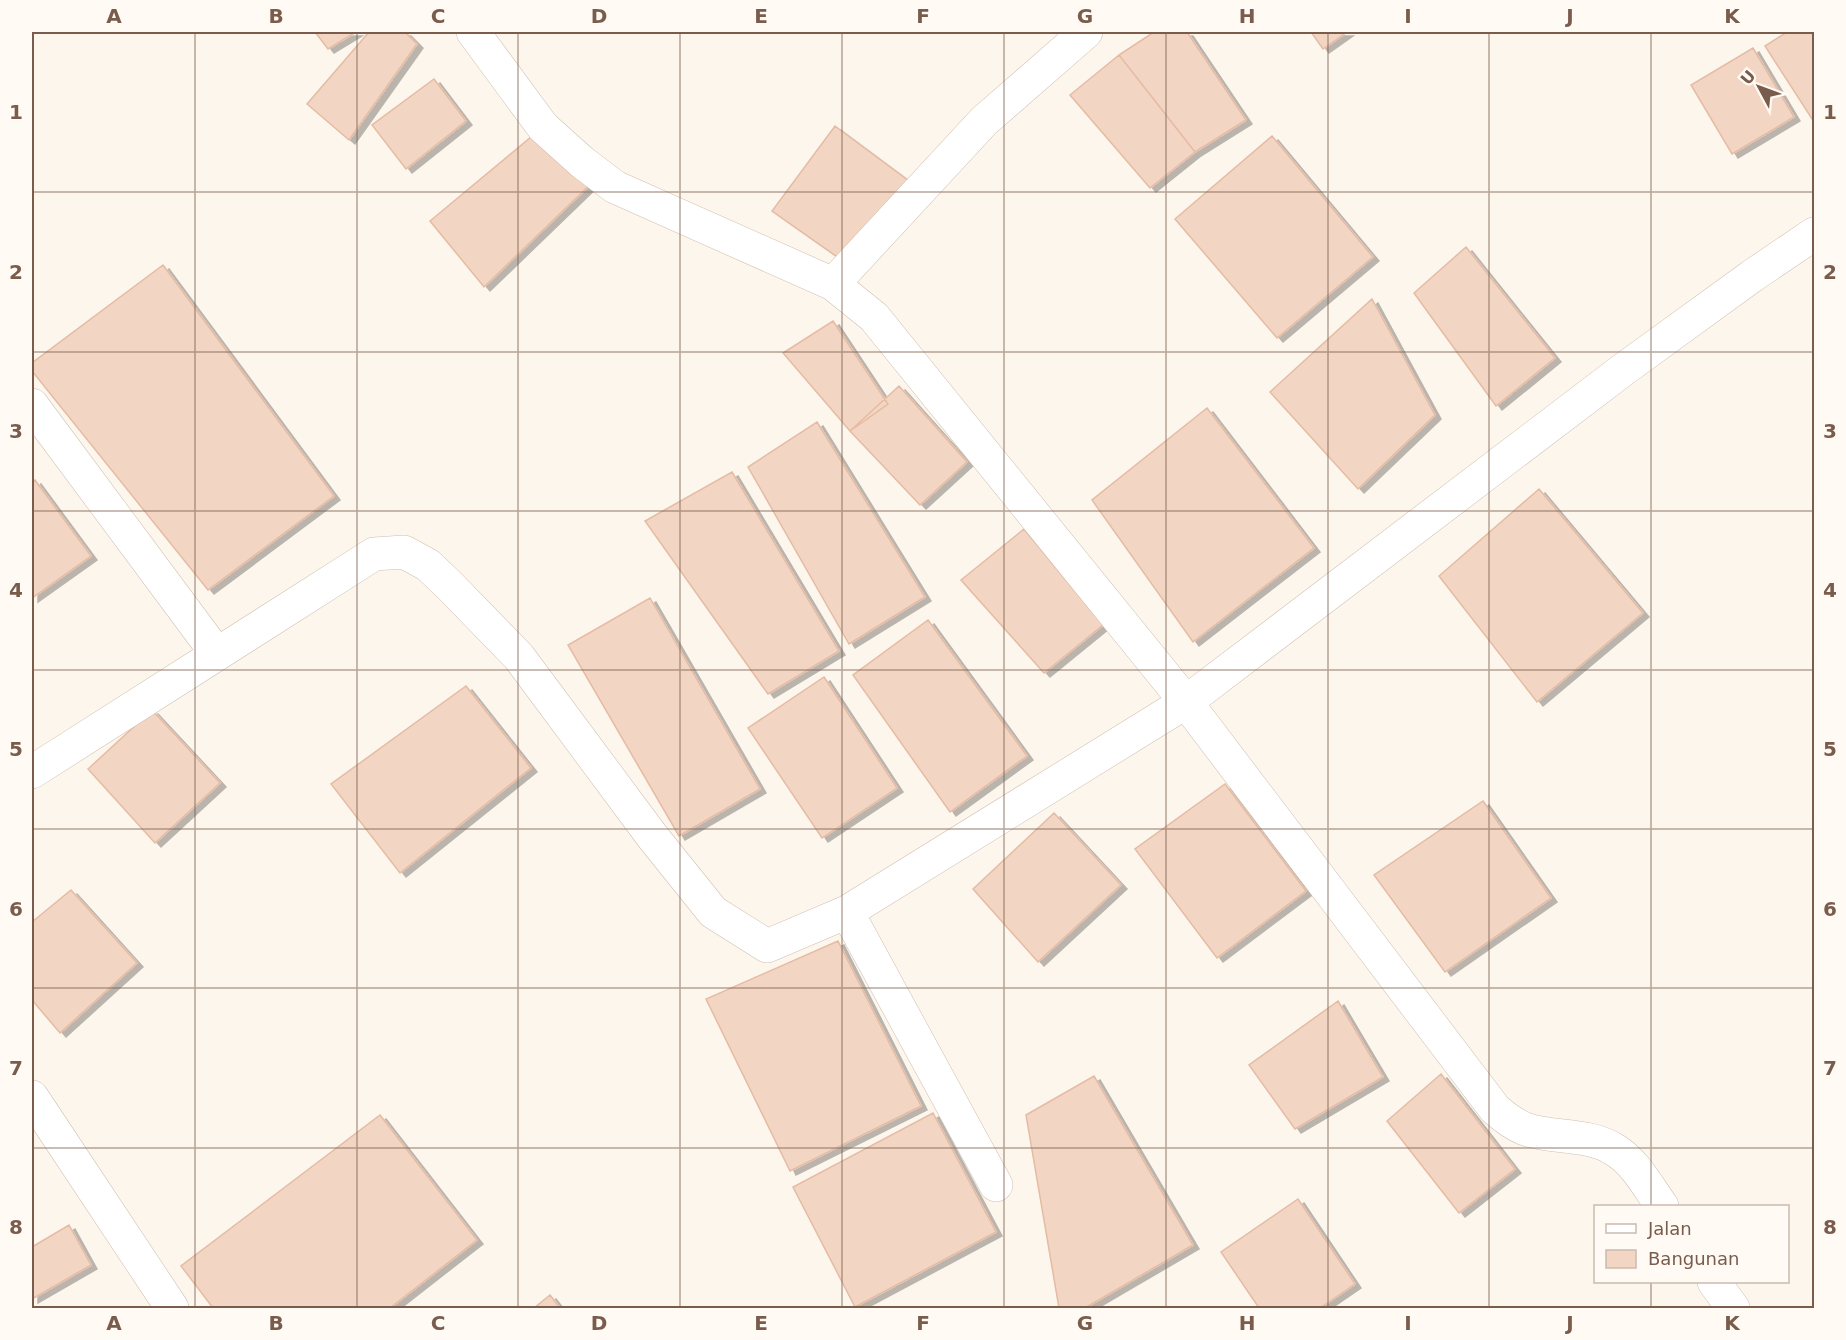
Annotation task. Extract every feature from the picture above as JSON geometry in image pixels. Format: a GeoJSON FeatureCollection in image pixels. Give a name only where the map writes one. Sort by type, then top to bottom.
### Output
{"type":"FeatureCollection","features":[{"type":"Feature","properties":{"kind":"street"},"geometry":{"type":"LineString","coordinates":[[473,32],[543,127],[582,162],[615,187],[833,284],[874,317],[1186,702],[1495,1108],[1509,1121],[1527,1129],[1599,1143],[1614,1149],[1630,1161],[1661,1205]]}},
{"type":"Feature","properties":{"kind":"street"},"geometry":{"type":"LineString","coordinates":[[833,284],[984,122],[1086,32]]}},
{"type":"Feature","properties":{"kind":"street"},"geometry":{"type":"LineString","coordinates":[[32,772],[374,554],[404,552],[428,565],[519,657],[652,836],[713,912],[767,946],[848,912],[1186,702],[1624,369],[1752,276],[1815,234]]}},
{"type":"Feature","properties":{"kind":"street"},"geometry":{"type":"LineString","coordinates":[[32,405],[217,654]]}},
{"type":"Feature","properties":{"kind":"street"},"geometry":{"type":"LineString","coordinates":[[848,912],[996,1185]]}},
{"type":"Feature","properties":{"kind":"street"},"geometry":{"type":"LineString","coordinates":[[32,1097],[172,1308]]}},
{"type":"Feature","properties":{"kind":"street"},"geometry":{"type":"LineString","coordinates":[[1715,1283],[1733,1308]]}},
{"type":"Feature","properties":{"kind":"building"},"geometry":{"type":"Polygon","coordinates":[[[315,32],[356,32],[328,49],[315,32]]]}},
{"type":"Feature","properties":{"kind":"building"},"geometry":{"type":"Polygon","coordinates":[[[369,32],[405,32],[417,44],[349,140],[307,104],[369,32]]]}},
{"type":"Feature","properties":{"kind":"building"},"geometry":{"type":"Polygon","coordinates":[[[1154,32],[1187,32],[1246,120],[1195,152],[1119,55],[1154,32]]]}},
{"type":"Feature","properties":{"kind":"building"},"geometry":{"type":"Polygon","coordinates":[[[1311,32],[1347,32],[1323,49],[1311,32]]]}},
{"type":"Feature","properties":{"kind":"building"},"geometry":{"type":"Polygon","coordinates":[[[1787,32],[1811,32],[1814,37],[1814,122],[1765,46],[1787,32]]]}},
{"type":"Feature","properties":{"kind":"building"},"geometry":{"type":"Polygon","coordinates":[[[1753,48],[1794,117],[1732,154],[1691,85],[1753,48]]]}},
{"type":"Feature","properties":{"kind":"building"},"geometry":{"type":"Polygon","coordinates":[[[1119,55],[1195,152],[1150,188],[1070,95],[1119,55]]]}},
{"type":"Feature","properties":{"kind":"building"},"geometry":{"type":"Polygon","coordinates":[[[434,79],[466,121],[406,169],[372,125],[434,79]]]}},
{"type":"Feature","properties":{"kind":"building"},"geometry":{"type":"Polygon","coordinates":[[[835,126],[921,190],[850,266],[772,211],[835,126]]]}},
{"type":"Feature","properties":{"kind":"building"},"geometry":{"type":"Polygon","coordinates":[[[543,127],[600,175],[484,287],[430,221],[543,127]]]}},
{"type":"Feature","properties":{"kind":"building"},"geometry":{"type":"Polygon","coordinates":[[[1272,136],[1373,257],[1277,338],[1175,219],[1272,136]]]}},
{"type":"Feature","properties":{"kind":"building"},"geometry":{"type":"Polygon","coordinates":[[[1466,247],[1555,358],[1496,406],[1414,293],[1466,247]]]}},
{"type":"Feature","properties":{"kind":"building"},"geometry":{"type":"Polygon","coordinates":[[[163,265],[334,496],[208,590],[32,371],[32,363],[163,265]]]}},
{"type":"Feature","properties":{"kind":"building"},"geometry":{"type":"Polygon","coordinates":[[[1372,299],[1435,415],[1358,489],[1270,392],[1372,299]]]}},
{"type":"Feature","properties":{"kind":"building"},"geometry":{"type":"Polygon","coordinates":[[[833,321],[888,404],[850,431],[783,353],[833,321]]]}},
{"type":"Feature","properties":{"kind":"building"},"geometry":{"type":"Polygon","coordinates":[[[899,386],[967,462],[920,505],[850,431],[899,386]]]}},
{"type":"Feature","properties":{"kind":"building"},"geometry":{"type":"Polygon","coordinates":[[[1207,408],[1314,548],[1193,642],[1092,500],[1207,408]]]}},
{"type":"Feature","properties":{"kind":"building"},"geometry":{"type":"Polygon","coordinates":[[[817,422],[925,597],[849,644],[748,467],[817,422]]]}},
{"type":"Feature","properties":{"kind":"building"},"geometry":{"type":"Polygon","coordinates":[[[732,472],[839,651],[768,694],[645,521],[732,472]]]}},
{"type":"Feature","properties":{"kind":"building"},"geometry":{"type":"Polygon","coordinates":[[[35,480],[91,556],[32,598],[32,483],[35,480]]]}},
{"type":"Feature","properties":{"kind":"building"},"geometry":{"type":"Polygon","coordinates":[[[1539,489],[1643,613],[1537,702],[1439,576],[1539,489]]]}},
{"type":"Feature","properties":{"kind":"building"},"geometry":{"type":"Polygon","coordinates":[[[1024,529],[1103,625],[1044,673],[961,580],[1024,529]]]}},
{"type":"Feature","properties":{"kind":"building"},"geometry":{"type":"Polygon","coordinates":[[[650,598],[760,789],[679,836],[568,645],[650,598]]]}},
{"type":"Feature","properties":{"kind":"building"},"geometry":{"type":"Polygon","coordinates":[[[928,620],[1027,756],[950,812],[853,675],[928,620]]]}},
{"type":"Feature","properties":{"kind":"building"},"geometry":{"type":"Polygon","coordinates":[[[824,677],[897,788],[822,838],[748,728],[824,677]]]}},
{"type":"Feature","properties":{"kind":"building"},"geometry":{"type":"Polygon","coordinates":[[[466,686],[531,768],[400,873],[331,784],[466,686]]]}},
{"type":"Feature","properties":{"kind":"building"},"geometry":{"type":"Polygon","coordinates":[[[152,710],[220,783],[155,843],[88,769],[152,710]]]}},
{"type":"Feature","properties":{"kind":"building"},"geometry":{"type":"Polygon","coordinates":[[[1225,784],[1306,891],[1217,958],[1135,849],[1225,784]]]}},
{"type":"Feature","properties":{"kind":"building"},"geometry":{"type":"Polygon","coordinates":[[[1483,801],[1551,898],[1445,972],[1374,875],[1483,801]]]}},
{"type":"Feature","properties":{"kind":"building"},"geometry":{"type":"Polygon","coordinates":[[[1054,813],[1121,885],[1038,962],[973,889],[1054,813]]]}},
{"type":"Feature","properties":{"kind":"building"},"geometry":{"type":"Polygon","coordinates":[[[71,890],[137,963],[60,1033],[32,1000],[32,922],[71,890]]]}},
{"type":"Feature","properties":{"kind":"building"},"geometry":{"type":"Polygon","coordinates":[[[838,941],[921,1106],[790,1171],[706,999],[838,941]]]}},
{"type":"Feature","properties":{"kind":"building"},"geometry":{"type":"Polygon","coordinates":[[[1338,1001],[1383,1077],[1295,1129],[1249,1065],[1338,1001]]]}},
{"type":"Feature","properties":{"kind":"building"},"geometry":{"type":"Polygon","coordinates":[[[1441,1074],[1515,1169],[1459,1213],[1387,1121],[1441,1074]]]}},
{"type":"Feature","properties":{"kind":"building"},"geometry":{"type":"Polygon","coordinates":[[[1094,1076],[1193,1245],[1085,1308],[1059,1308],[1026,1115],[1094,1076]]]}},
{"type":"Feature","properties":{"kind":"building"},"geometry":{"type":"Polygon","coordinates":[[[933,1113],[996,1232],[855,1307],[793,1187],[933,1113]]]}},
{"type":"Feature","properties":{"kind":"building"},"geometry":{"type":"Polygon","coordinates":[[[380,1115],[477,1240],[390,1308],[213,1308],[181,1266],[380,1115]]]}},
{"type":"Feature","properties":{"kind":"building"},"geometry":{"type":"Polygon","coordinates":[[[1298,1199],[1355,1284],[1320,1308],[1259,1308],[1221,1252],[1298,1199]]]}},
{"type":"Feature","properties":{"kind":"building"},"geometry":{"type":"Polygon","coordinates":[[[69,1225],[91,1265],[32,1299],[32,1247],[69,1225]]]}},
{"type":"Feature","properties":{"kind":"building"},"geometry":{"type":"Polygon","coordinates":[[[550,1295],[560,1308],[534,1308],[550,1295]]]}}]}
